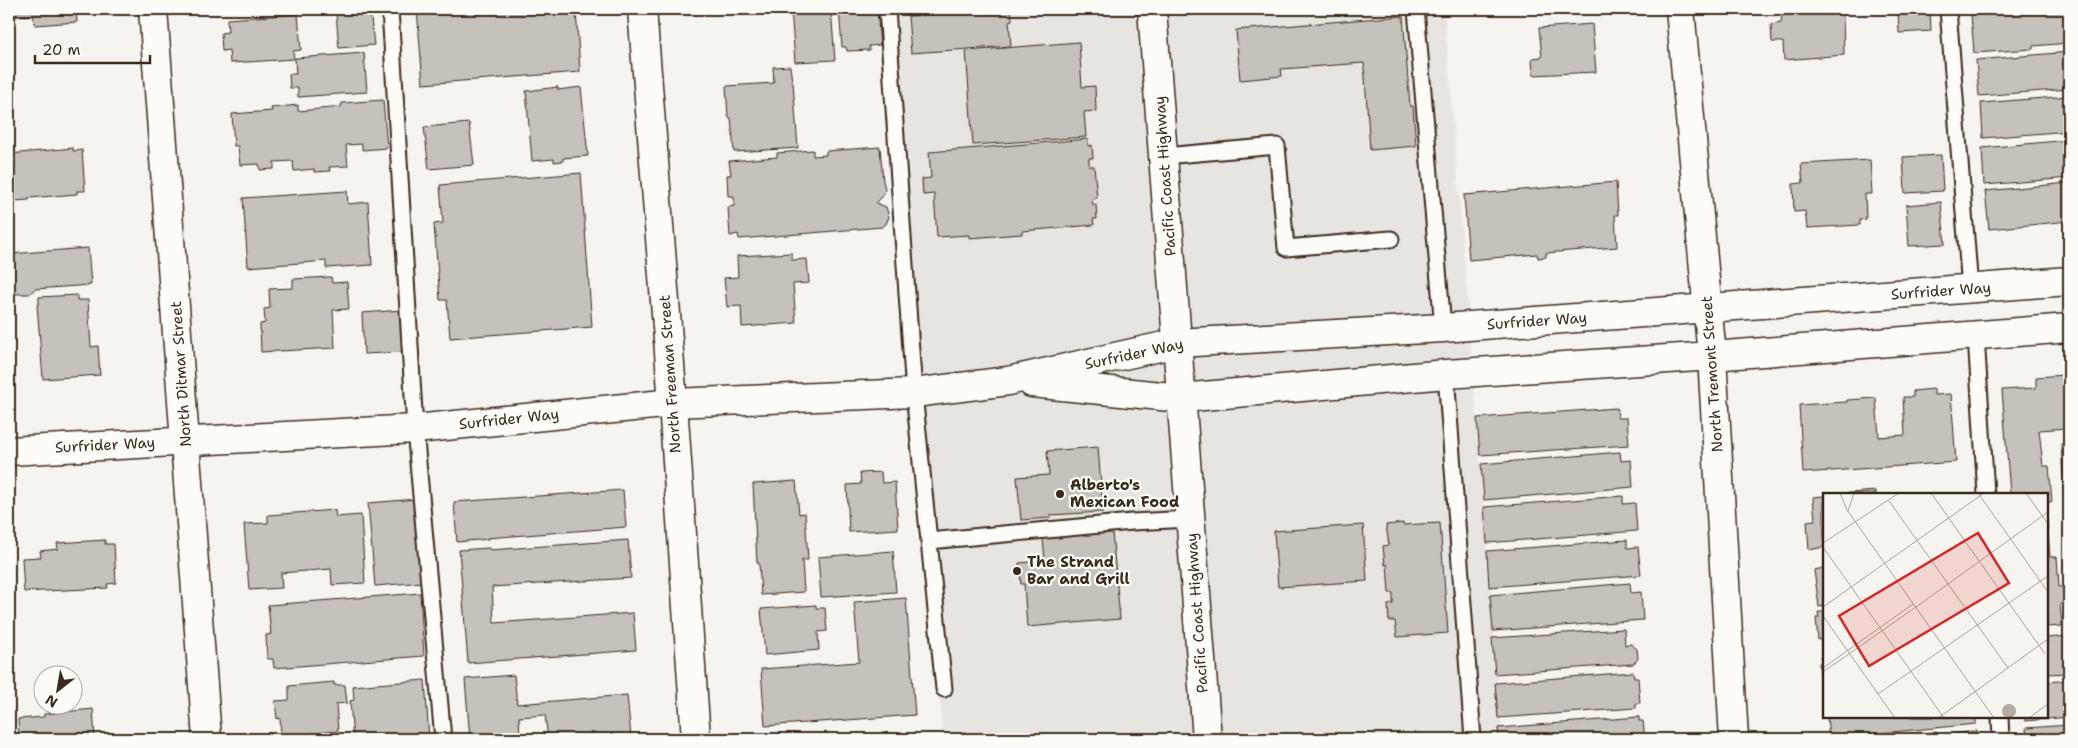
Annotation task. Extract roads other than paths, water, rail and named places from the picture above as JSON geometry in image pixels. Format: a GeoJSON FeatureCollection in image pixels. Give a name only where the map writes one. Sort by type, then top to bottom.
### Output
{"type":"FeatureCollection","features":[{"type":"Feature","properties":{"kind":"street","name":"North Ditmar Street"},"geometry":{"type":"LineString","coordinates":[[153,9],[207,739]]}},
{"type":"Feature","properties":{"kind":"street","name":"North Freeman Street"},"geometry":{"type":"LineString","coordinates":[[642,9],[673,403],[696,739]]}},
{"type":"Feature","properties":{"kind":"street","name":"Pacific Coast Highway"},"geometry":{"type":"LineString","coordinates":[[1152,9],[1208,739]]}},
{"type":"Feature","properties":{"kind":"street","name":"North Tremont Street"},"geometry":{"type":"LineString","coordinates":[[1680,9],[1709,307],[1734,739]]}},
{"type":"Feature","properties":{"kind":"street","name":"Surfrider Way"},"geometry":{"type":"LineString","coordinates":[[9,450],[415,429],[673,403],[914,393],[1008,381],[1177,343],[1443,328],[2069,281]]}},
{"type":"Feature","properties":{"kind":"street","name":"Surfrider Way"},"geometry":{"type":"LineString","coordinates":[[1008,381],[1181,398],[1446,374],[1712,356],[2069,328]]}},
{"type":"Feature","properties":{"kind":"lane"},"geometry":{"type":"LineString","coordinates":[[390,9],[415,429],[443,739]]}},
{"type":"Feature","properties":{"kind":"lane"},"geometry":{"type":"LineString","coordinates":[[887,9],[914,393],[944,689]]}},
{"type":"Feature","properties":{"kind":"lane"},"geometry":{"type":"LineString","coordinates":[[1416,9],[1443,328]]}},
{"type":"Feature","properties":{"kind":"lane"},"geometry":{"type":"LineString","coordinates":[[1948,9],[1970,289]]}},
{"type":"Feature","properties":{"kind":"lane"},"geometry":{"type":"LineString","coordinates":[[1164,156],[1277,146],[1286,248],[1391,239]]}},
{"type":"Feature","properties":{"kind":"lane"},"geometry":{"type":"LineString","coordinates":[[1976,336],[1986,493]]}},
{"type":"Feature","properties":{"kind":"lane"},"geometry":{"type":"LineString","coordinates":[[1446,374],[1473,739]]}},
{"type":"Feature","properties":{"kind":"lane"},"geometry":{"type":"LineString","coordinates":[[929,541],[1132,522],[1190,519]]}},
{"type":"Feature","properties":{"kind":"lane"},"geometry":{"type":"LineString","coordinates":[[2000,718],[2002,739]]}},
{"type":"Feature","properties":{"kind":"place","name":"Alberto's Mexican Food"},"geometry":{"type":"Point","coordinates":[1060,494]}},
{"type":"Feature","properties":{"kind":"place","name":"The Strand Bar and Grill"},"geometry":{"type":"Point","coordinates":[1017,571]}}]}
